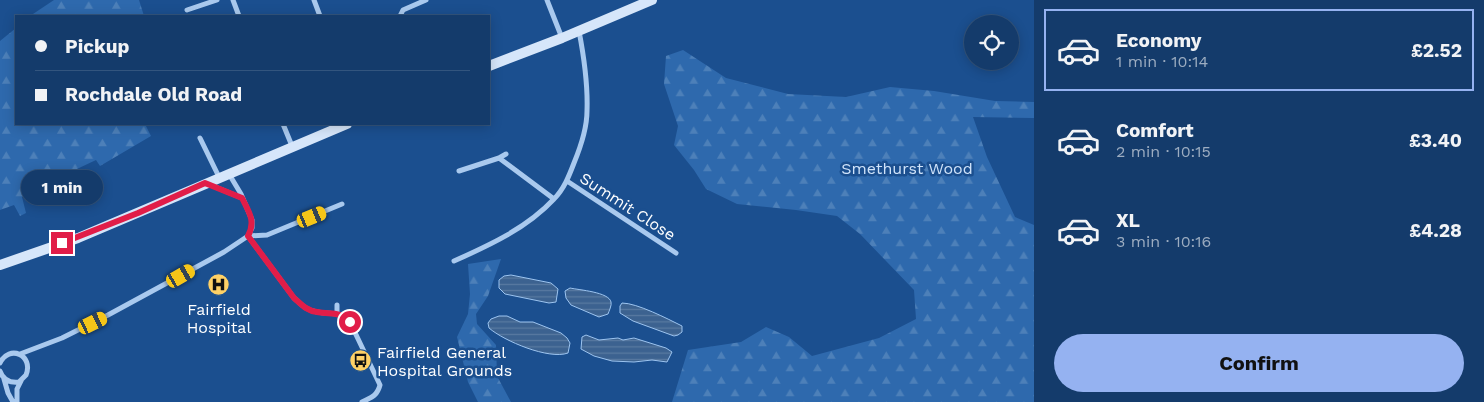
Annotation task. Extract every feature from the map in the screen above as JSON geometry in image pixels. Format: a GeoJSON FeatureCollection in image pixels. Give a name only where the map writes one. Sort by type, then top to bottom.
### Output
{"type":"FeatureCollection","features":[{"type":"Feature","properties":{"kind":"main road"},"geometry":{"type":"LineString","coordinates":[[490,66],[652,0]]}},
{"type":"Feature","properties":{"kind":"main road"},"geometry":{"type":"LineString","coordinates":[[0,266],[78,238],[344,125]]}},
{"type":"Feature","properties":{"kind":"street"},"geometry":{"type":"LineString","coordinates":[[187,10],[217,0]]}},
{"type":"Feature","properties":{"kind":"street"},"geometry":{"type":"LineString","coordinates":[[233,0],[240,15]]}},
{"type":"Feature","properties":{"kind":"street"},"geometry":{"type":"LineString","coordinates":[[314,0],[320,15]]}},
{"type":"Feature","properties":{"kind":"street"},"geometry":{"type":"LineString","coordinates":[[400,15],[402,10],[426,0]]}},
{"type":"Feature","properties":{"kind":"street"},"geometry":{"type":"LineString","coordinates":[[547,0],[562,38]]}},
{"type":"Feature","properties":{"kind":"street"},"geometry":{"type":"LineString","coordinates":[[454,260],[493,244],[526,223],[554,199],[567,181],[582,144],[587,112],[585,63],[579,31]]}},
{"type":"Feature","properties":{"kind":"street"},"geometry":{"type":"LineString","coordinates":[[283,125],[292,146]]}},
{"type":"Feature","properties":{"kind":"street"},"geometry":{"type":"LineString","coordinates":[[200,138],[219,177]]}},
{"type":"Feature","properties":{"kind":"street"},"geometry":{"type":"LineString","coordinates":[[460,171],[500,158],[506,154]]}},
{"type":"Feature","properties":{"kind":"street"},"geometry":{"type":"LineString","coordinates":[[500,158],[554,199]]}},
{"type":"Feature","properties":{"kind":"street"},"geometry":{"type":"LineString","coordinates":[[0,364],[2,356],[14,353],[20,354],[62,338],[224,252],[248,236],[252,228],[252,220],[229,173]]}},
{"type":"Feature","properties":{"kind":"street","name":"Summit Close"},"geometry":{"type":"LineString","coordinates":[[567,181],[676,253]]}},
{"type":"Feature","properties":{"kind":"street"},"geometry":{"type":"LineString","coordinates":[[205,183],[242,198]]}},
{"type":"Feature","properties":{"kind":"street"},"geometry":{"type":"LineString","coordinates":[[248,236],[267,235],[342,204]]}},
{"type":"Feature","properties":{"kind":"street"},"geometry":{"type":"LineString","coordinates":[[248,236],[301,305],[315,312],[343,315],[350,322],[380,384],[378,392],[362,402]]}},
{"type":"Feature","properties":{"kind":"street"},"geometry":{"type":"LineString","coordinates":[[337,304],[337,314]]}},
{"type":"Feature","properties":{"kind":"street"},"geometry":{"type":"LineString","coordinates":[[17,402],[17,389],[26,375],[28,365],[20,354]]}},
{"type":"Feature","properties":{"kind":"street"},"geometry":{"type":"LineString","coordinates":[[1,374],[13,382],[23,379]]}},
{"type":"Feature","properties":{"kind":"street"},"geometry":{"type":"LineString","coordinates":[[1,374],[13,402]]}},
{"type":"Feature","properties":{"kind":"green space"},"geometry":{"type":"Polygon","coordinates":[[[54,0],[139,0],[144,15],[32,15],[54,0]]]}},
{"type":"Feature","properties":{"kind":"green space"},"geometry":{"type":"Polygon","coordinates":[[[15,29],[15,125],[146,125],[151,136],[100,166],[96,160],[22,197],[26,213],[20,216],[14,205],[0,210],[0,41],[15,29]]]}},
{"type":"Feature","properties":{"kind":"green space","name":"Smethurst Wood"},"geometry":{"type":"Polygon","coordinates":[[[683,50],[726,78],[788,94],[846,97],[890,87],[934,91],[995,101],[1034,102],[1034,118],[973,117],[987,157],[1015,217],[1034,225],[1034,402],[672,402],[688,350],[741,342],[766,327],[789,337],[812,356],[879,338],[916,319],[914,290],[860,234],[837,216],[737,204],[706,189],[674,145],[678,126],[664,84],[666,56],[683,50]]]}},
{"type":"Feature","properties":{"kind":"green space"},"geometry":{"type":"Polygon","coordinates":[[[501,259],[488,296],[476,314],[477,324],[496,345],[497,376],[511,402],[478,402],[468,382],[457,337],[468,314],[470,294],[468,264],[501,259]]]}},
{"type":"Feature","properties":{"kind":"shaded area"},"geometry":{"type":"Polygon","coordinates":[[[511,275],[551,283],[558,289],[556,302],[549,303],[505,294],[499,288],[499,280],[504,276],[511,275]]]}},
{"type":"Feature","properties":{"kind":"shaded area"},"geometry":{"type":"Polygon","coordinates":[[[570,288],[605,296],[611,303],[608,314],[599,317],[571,305],[566,298],[565,291],[570,288]]]}},
{"type":"Feature","properties":{"kind":"shaded area"},"geometry":{"type":"Polygon","coordinates":[[[622,303],[644,308],[669,319],[682,326],[682,332],[674,336],[633,321],[620,313],[622,303]]]}},
{"type":"Feature","properties":{"kind":"shaded area"},"geometry":{"type":"Polygon","coordinates":[[[507,316],[520,322],[533,322],[561,333],[570,343],[568,353],[550,354],[539,352],[505,338],[489,328],[488,323],[491,319],[507,316]]]}},
{"type":"Feature","properties":{"kind":"shaded area"},"geometry":{"type":"Polygon","coordinates":[[[586,335],[599,340],[634,338],[666,348],[672,352],[667,362],[652,360],[634,362],[612,361],[594,356],[581,349],[582,337],[586,335]]]}},
{"type":"Feature","properties":{"kind":"place","name":"Fairfield Hospital"},"geometry":{"type":"Point","coordinates":[219,285]}},
{"type":"Feature","properties":{"kind":"place","name":"Fairfield General Hospital Grounds"},"geometry":{"type":"Point","coordinates":[361,361]}},
{"type":"Feature","properties":{"kind":"route"},"geometry":{"type":"LineString","coordinates":[[62,243],[138,213],[205,183],[242,198],[252,220],[252,228],[248,236],[301,305],[315,312],[330,312],[343,315],[350,322]]}}]}
